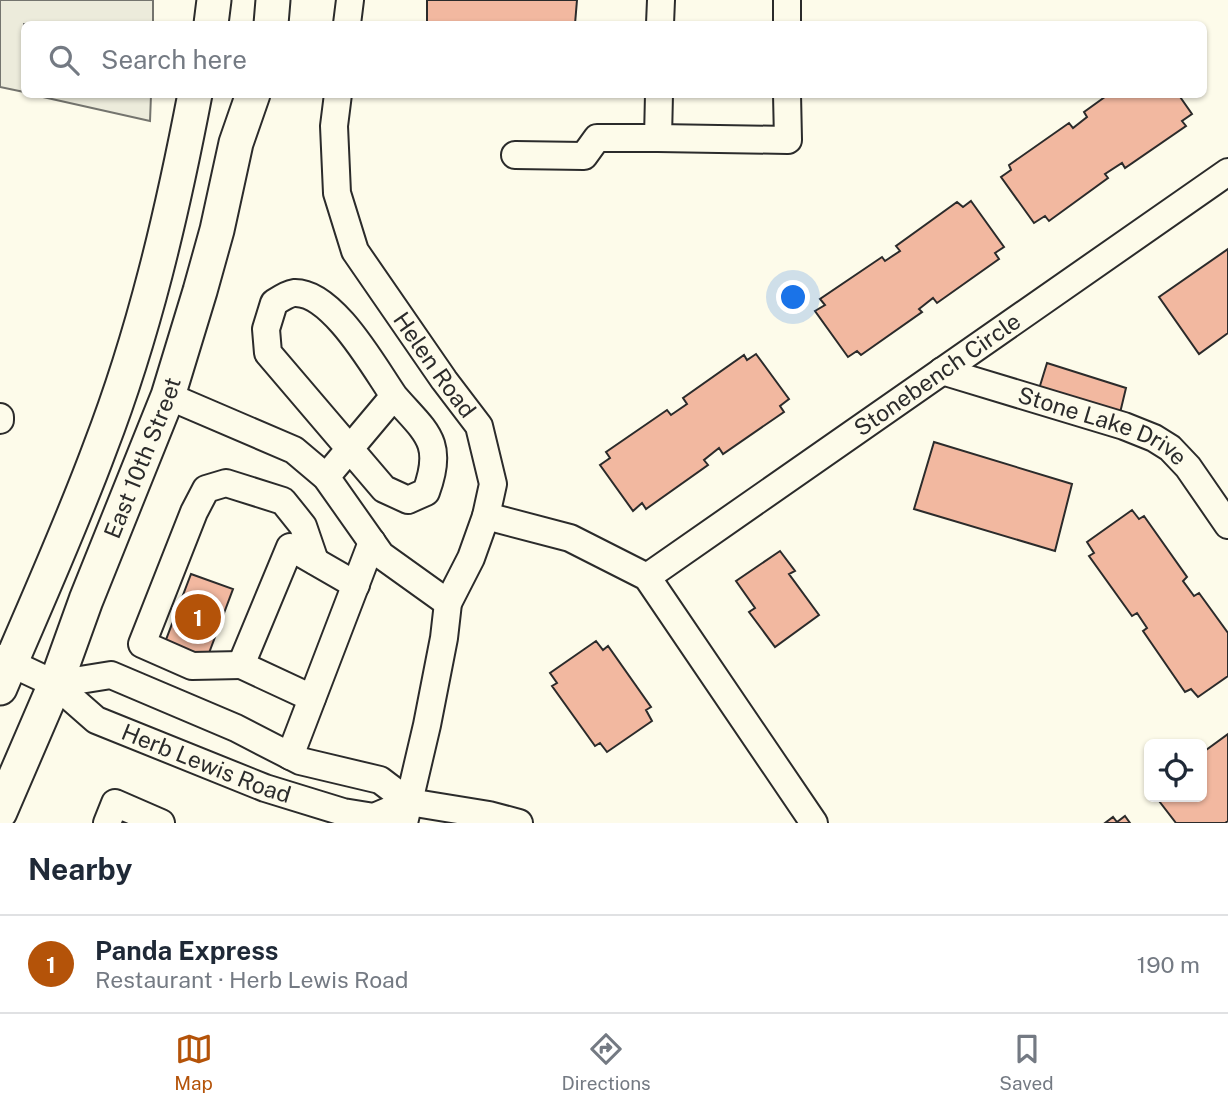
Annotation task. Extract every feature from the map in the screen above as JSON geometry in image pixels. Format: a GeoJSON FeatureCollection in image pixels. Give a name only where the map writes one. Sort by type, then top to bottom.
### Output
{"type":"FeatureCollection","features":[{"type":"Feature","properties":{"kind":"main road"},"geometry":{"type":"LineString","coordinates":[[211,21],[214,0]]}},
{"type":"Feature","properties":{"kind":"main road"},"geometry":{"type":"LineString","coordinates":[[271,21],[273,0]]}},
{"type":"Feature","properties":{"kind":"main road","name":"East 10th Street"},"geometry":{"type":"LineString","coordinates":[[4,669],[101,446],[128,366],[164,238],[194,98]]}},
{"type":"Feature","properties":{"kind":"main road","name":"East 10th Street"},"geometry":{"type":"LineString","coordinates":[[0,813],[55,684],[168,396],[204,279],[236,143],[252,98]]}},
{"type":"Feature","properties":{"kind":"street"},"geometry":{"type":"LineString","coordinates":[[347,21],[350,0]]}},
{"type":"Feature","properties":{"kind":"street"},"geometry":{"type":"LineString","coordinates":[[660,0],[660,21]]}},
{"type":"Feature","properties":{"kind":"street"},"geometry":{"type":"LineString","coordinates":[[787,0],[787,21]]}},
{"type":"Feature","properties":{"kind":"street","name":"Helen Road"},"geometry":{"type":"LineString","coordinates":[[338,98],[334,126],[337,193],[355,251],[479,426],[493,484],[486,516],[471,558],[448,603],[427,725],[407,812]]}},
{"type":"Feature","properties":{"kind":"street"},"geometry":{"type":"LineString","coordinates":[[658,138],[659,98]]}},
{"type":"Feature","properties":{"kind":"street"},"geometry":{"type":"LineString","coordinates":[[515,155],[584,156],[597,138],[788,140],[787,98]]}},
{"type":"Feature","properties":{"kind":"street","name":"Stonebench Circle"},"geometry":{"type":"LineString","coordinates":[[647,577],[1228,172]]}},
{"type":"Feature","properties":{"kind":"street"},"geometry":{"type":"LineString","coordinates":[[290,293],[307,294],[339,317],[394,396],[432,441],[434,470],[426,492],[408,500],[384,489],[268,353],[266,329],[274,303],[290,293]]}},
{"type":"Feature","properties":{"kind":"street","name":"Stone Lake Drive"},"geometry":{"type":"LineString","coordinates":[[942,371],[1124,426],[1154,438],[1170,448],[1188,467],[1228,526]]}},
{"type":"Feature","properties":{"kind":"street"},"geometry":{"type":"LineString","coordinates":[[168,396],[294,450],[326,477],[381,555],[448,603]]}},
{"type":"Feature","properties":{"kind":"street"},"geometry":{"type":"LineString","coordinates":[[326,477],[394,396]]}},
{"type":"Feature","properties":{"kind":"street"},"geometry":{"type":"LineString","coordinates":[[312,698],[241,665],[192,666],[142,644],[194,512],[206,489],[226,483],[283,501],[303,526],[314,561]]}},
{"type":"Feature","properties":{"kind":"street"},"geometry":{"type":"LineString","coordinates":[[486,516],[570,538],[647,577],[814,823]]}},
{"type":"Feature","properties":{"kind":"street"},"geometry":{"type":"LineString","coordinates":[[290,756],[372,542]]}},
{"type":"Feature","properties":{"kind":"street"},"geometry":{"type":"LineString","coordinates":[[241,665],[290,547],[356,585]]}},
{"type":"Feature","properties":{"kind":"street","name":"Herb Lewis Road"},"geometry":{"type":"LineString","coordinates":[[4,669],[55,684],[96,720],[265,788],[343,812],[374,817],[407,812],[489,815],[519,823]]}},
{"type":"Feature","properties":{"kind":"street","name":"Herb Lewis Road"},"geometry":{"type":"LineString","coordinates":[[55,684],[111,675],[236,728],[300,761],[380,780],[407,812]]}},
{"type":"Feature","properties":{"kind":"street"},"geometry":{"type":"LineString","coordinates":[[107,823],[115,803],[161,823]]}},
{"type":"Feature","properties":{"kind":"shaded area"},"geometry":{"type":"Polygon","coordinates":[[[0,0],[153,0],[153,21],[21,21],[21,91],[0,87],[0,0]]]}},
{"type":"Feature","properties":{"kind":"shaded area"},"geometry":{"type":"Polygon","coordinates":[[[47,98],[151,98],[150,121],[47,98]]]}},
{"type":"Feature","properties":{"kind":"building"},"geometry":{"type":"Polygon","coordinates":[[[427,0],[577,0],[575,21],[427,21],[427,0]]]}},
{"type":"Feature","properties":{"kind":"building"},"geometry":{"type":"Polygon","coordinates":[[[1103,98],[1181,98],[1192,114],[1182,121],[1186,126],[1125,168],[1122,163],[1105,174],[1108,178],[1049,221],[1045,216],[1034,223],[1001,177],[1011,170],[1009,165],[1069,123],[1073,128],[1087,117],[1084,112],[1103,98]]]}},
{"type":"Feature","properties":{"kind":"building"},"geometry":{"type":"Polygon","coordinates":[[[971,201],[1004,247],[995,253],[999,259],[937,303],[933,298],[919,309],[922,312],[861,355],[857,351],[848,357],[815,311],[825,305],[820,299],[882,257],[885,261],[900,251],[896,246],[957,202],[963,207],[971,201]]]}},
{"type":"Feature","properties":{"kind":"building"},"geometry":{"type":"Polygon","coordinates":[[[1228,249],[1228,333],[1199,354],[1159,297],[1228,249]]]}},
{"type":"Feature","properties":{"kind":"building"},"geometry":{"type":"Polygon","coordinates":[[[756,354],[789,399],[780,406],[784,412],[723,454],[719,448],[704,460],[708,465],[646,509],[642,503],[633,511],[600,465],[610,458],[606,452],[667,410],[671,415],[687,404],[683,398],[744,355],[747,360],[756,354]]]}},
{"type":"Feature","properties":{"kind":"building"},"geometry":{"type":"Polygon","coordinates":[[[1047,363],[1126,388],[1120,413],[1039,389],[1047,363]]]}},
{"type":"Feature","properties":{"kind":"building"},"geometry":{"type":"Polygon","coordinates":[[[934,442],[1072,484],[1055,551],[914,509],[934,442]]]}},
{"type":"Feature","properties":{"kind":"building"},"geometry":{"type":"Polygon","coordinates":[[[1132,510],[1139,519],[1144,516],[1187,577],[1183,581],[1194,596],[1199,593],[1228,633],[1228,676],[1198,697],[1191,689],[1185,692],[1143,631],[1147,628],[1137,613],[1132,616],[1089,556],[1094,553],[1087,542],[1132,510]]]}},
{"type":"Feature","properties":{"kind":"building"},"geometry":{"type":"Polygon","coordinates":[[[780,551],[795,571],[789,574],[819,615],[775,647],[749,612],[755,608],[736,581],[780,551]]]}},
{"type":"Feature","properties":{"kind":"building"},"geometry":{"type":"Polygon","coordinates":[[[191,574],[233,589],[206,661],[164,645],[191,574]]]}},
{"type":"Feature","properties":{"kind":"building"},"geometry":{"type":"Polygon","coordinates":[[[596,641],[603,650],[608,646],[651,707],[646,710],[652,721],[607,752],[600,743],[595,746],[552,686],[557,683],[550,673],[596,641]]]}},
{"type":"Feature","properties":{"kind":"building"},"geometry":{"type":"Polygon","coordinates":[[[1228,734],[1228,821],[1176,823],[1160,802],[1207,802],[1207,749],[1228,734]]]}},
{"type":"Feature","properties":{"kind":"building"},"geometry":{"type":"Polygon","coordinates":[[[1125,816],[1130,823],[1105,823],[1113,817],[1117,822],[1125,816]]]}},
{"type":"Feature","properties":{"kind":"place","name":"Panda Express"},"geometry":{"type":"Point","coordinates":[198,617]}}]}
